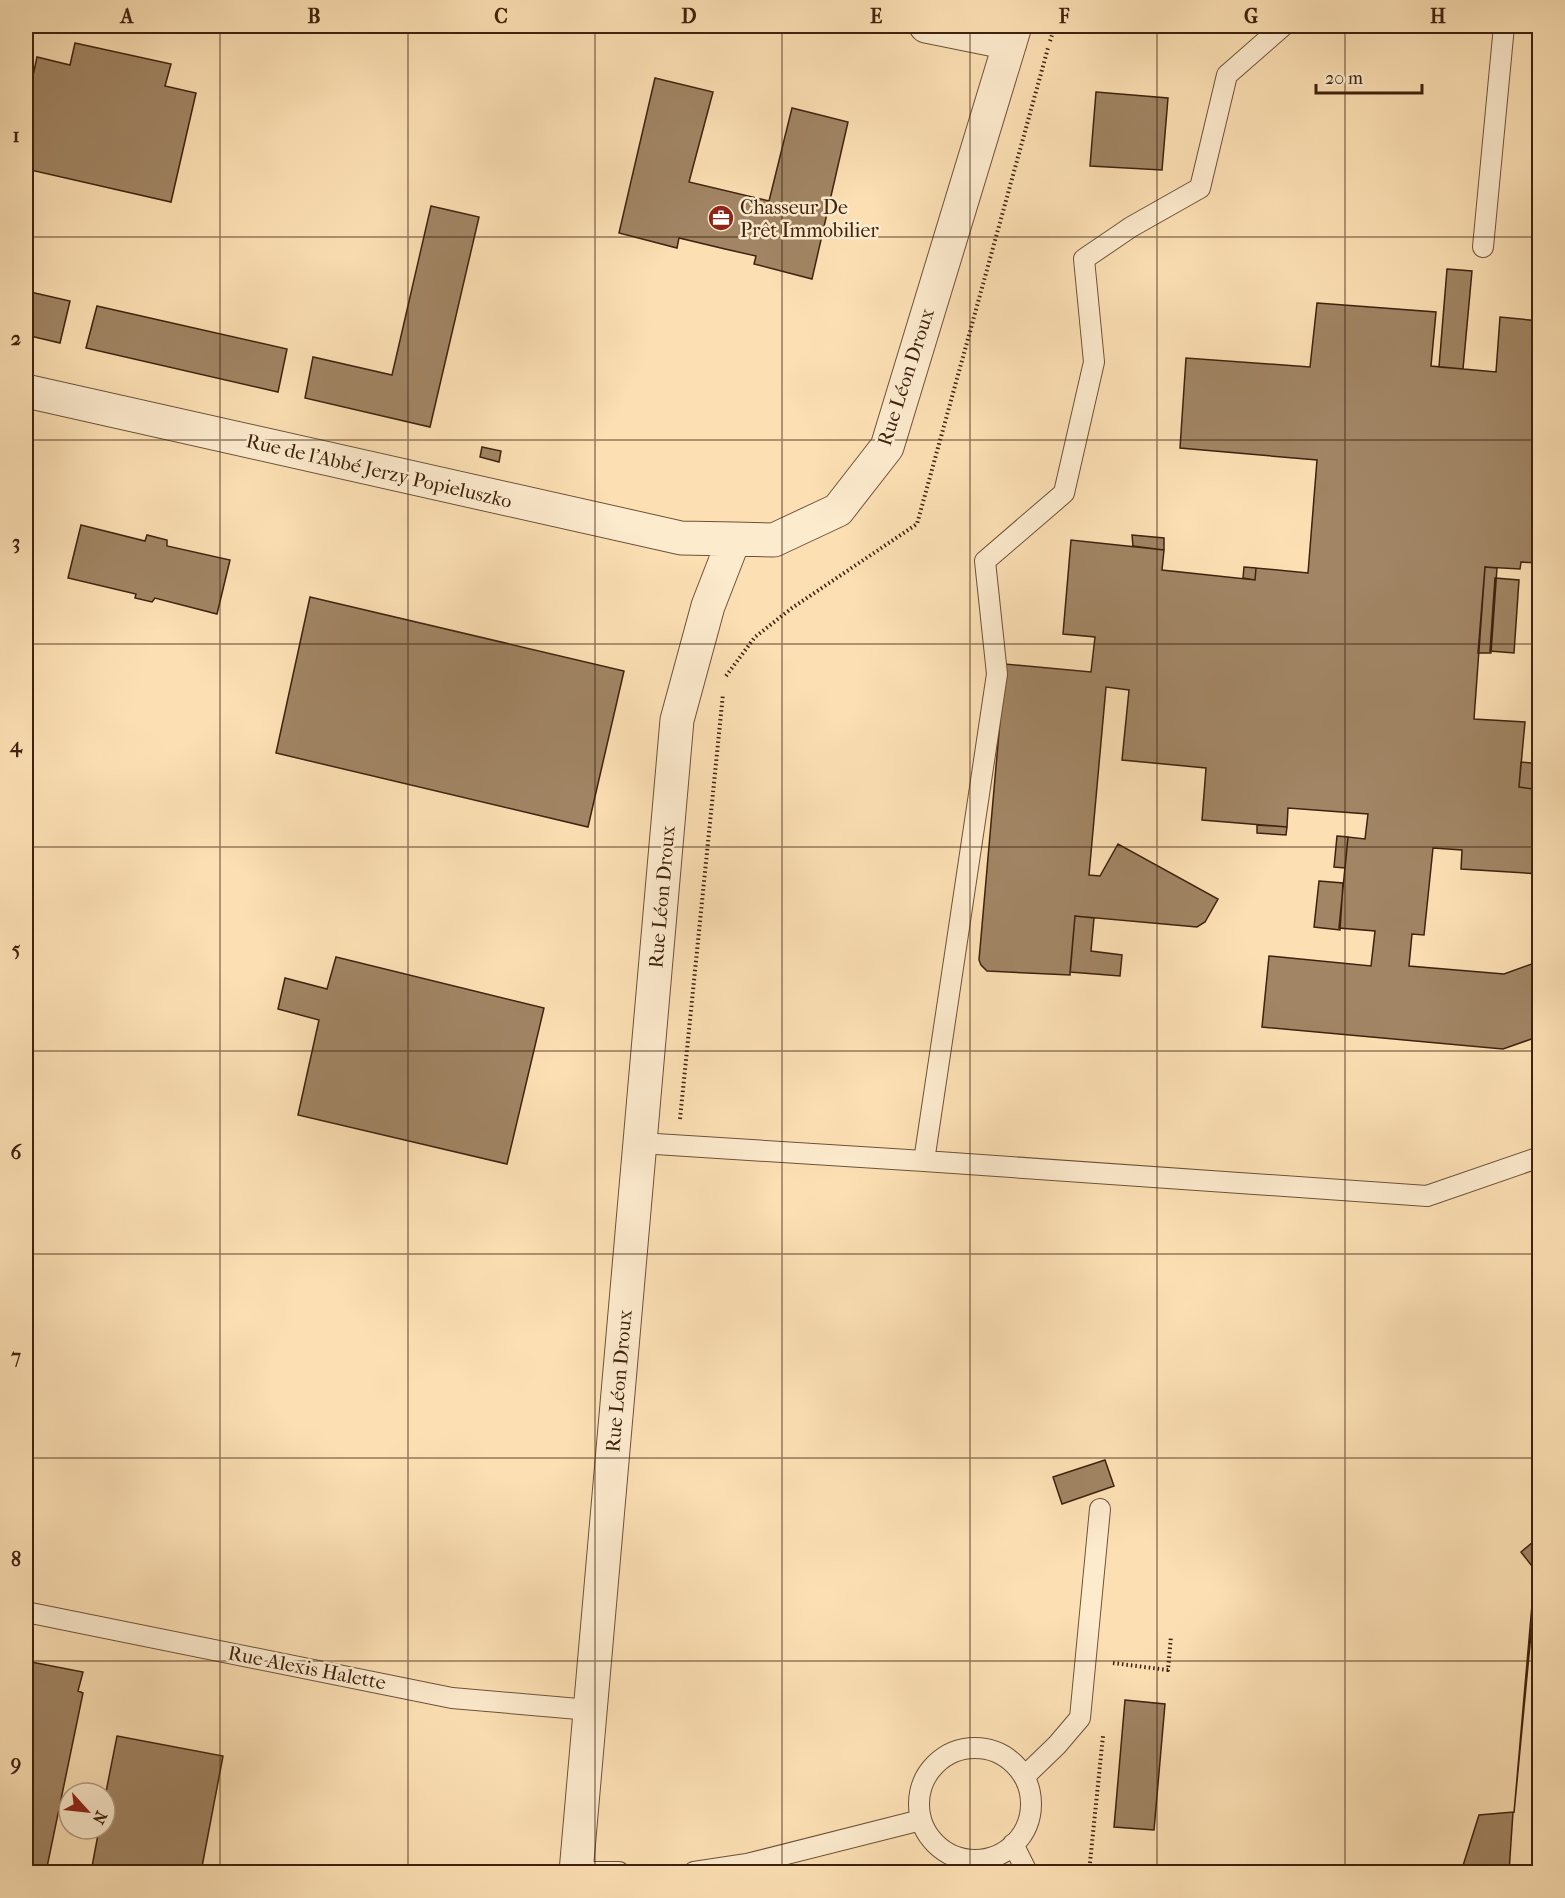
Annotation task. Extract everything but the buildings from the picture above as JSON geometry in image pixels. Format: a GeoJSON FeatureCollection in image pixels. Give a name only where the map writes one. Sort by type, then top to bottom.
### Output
{"type":"FeatureCollection","features":[{"type":"Feature","properties":{"kind":"street","name":"Rue Léon Droux"},"geometry":{"type":"LineString","coordinates":[[576,1872],[677,720],[708,606],[734,539],[774,540],[838,510],[886,447],[1013,34],[926,26]]}},
{"type":"Feature","properties":{"kind":"street","name":"Rue de l'Abbé Jerzy Popieluszko"},"geometry":{"type":"LineString","coordinates":[[26,391],[681,538],[734,539]]}},
{"type":"Feature","properties":{"kind":"lane"},"geometry":{"type":"LineString","coordinates":[[924,1161],[997,674],[985,561],[1064,493],[1094,362],[1084,259],[1131,227],[1200,188],[1227,75],[1283,26]]}},
{"type":"Feature","properties":{"kind":"lane"},"geometry":{"type":"LineString","coordinates":[[1483,247],[1504,26]]}},
{"type":"Feature","properties":{"kind":"lane"},"geometry":{"type":"LineString","coordinates":[[640,1143],[1427,1196],[1539,1157]]}},
{"type":"Feature","properties":{"kind":"lane"},"geometry":{"type":"LineString","coordinates":[[1024,1777],[1057,1745],[1080,1718],[1100,1509]]}},
{"type":"Feature","properties":{"kind":"lane","name":"Rue Alexis Halette"},"geometry":{"type":"LineString","coordinates":[[26,1612],[452,1698],[590,1710]]}},
{"type":"Feature","properties":{"kind":"lane"},"geometry":{"type":"LineString","coordinates":[[972,1748],[992,1751],[1011,1761],[1024,1777],[1031,1797],[1030,1818],[1021,1837],[1004,1853],[980,1861],[956,1858],[935,1845],[922,1826],[918,1801],[923,1782],[934,1764],[952,1753],[972,1748]]}},
{"type":"Feature","properties":{"kind":"lane"},"geometry":{"type":"LineString","coordinates":[[694,1872],[747,1864],[921,1820]]}},
{"type":"Feature","properties":{"kind":"lane"},"geometry":{"type":"LineString","coordinates":[[1013,1844],[1027,1872]]}},
{"type":"Feature","properties":{"kind":"lane"},"geometry":{"type":"LineString","coordinates":[[576,1872],[619,1872]]}},
{"type":"Feature","properties":{"kind":"path"},"geometry":{"type":"LineString","coordinates":[[677,1146],[723,691]]}},
{"type":"Feature","properties":{"kind":"path"},"geometry":{"type":"LineString","coordinates":[[1110,1663],[1168,1670],[1171,1636]]}},
{"type":"Feature","properties":{"kind":"place","name":"Chasseur De Prêt Immobilier"},"geometry":{"type":"Point","coordinates":[721,218]}}]}
